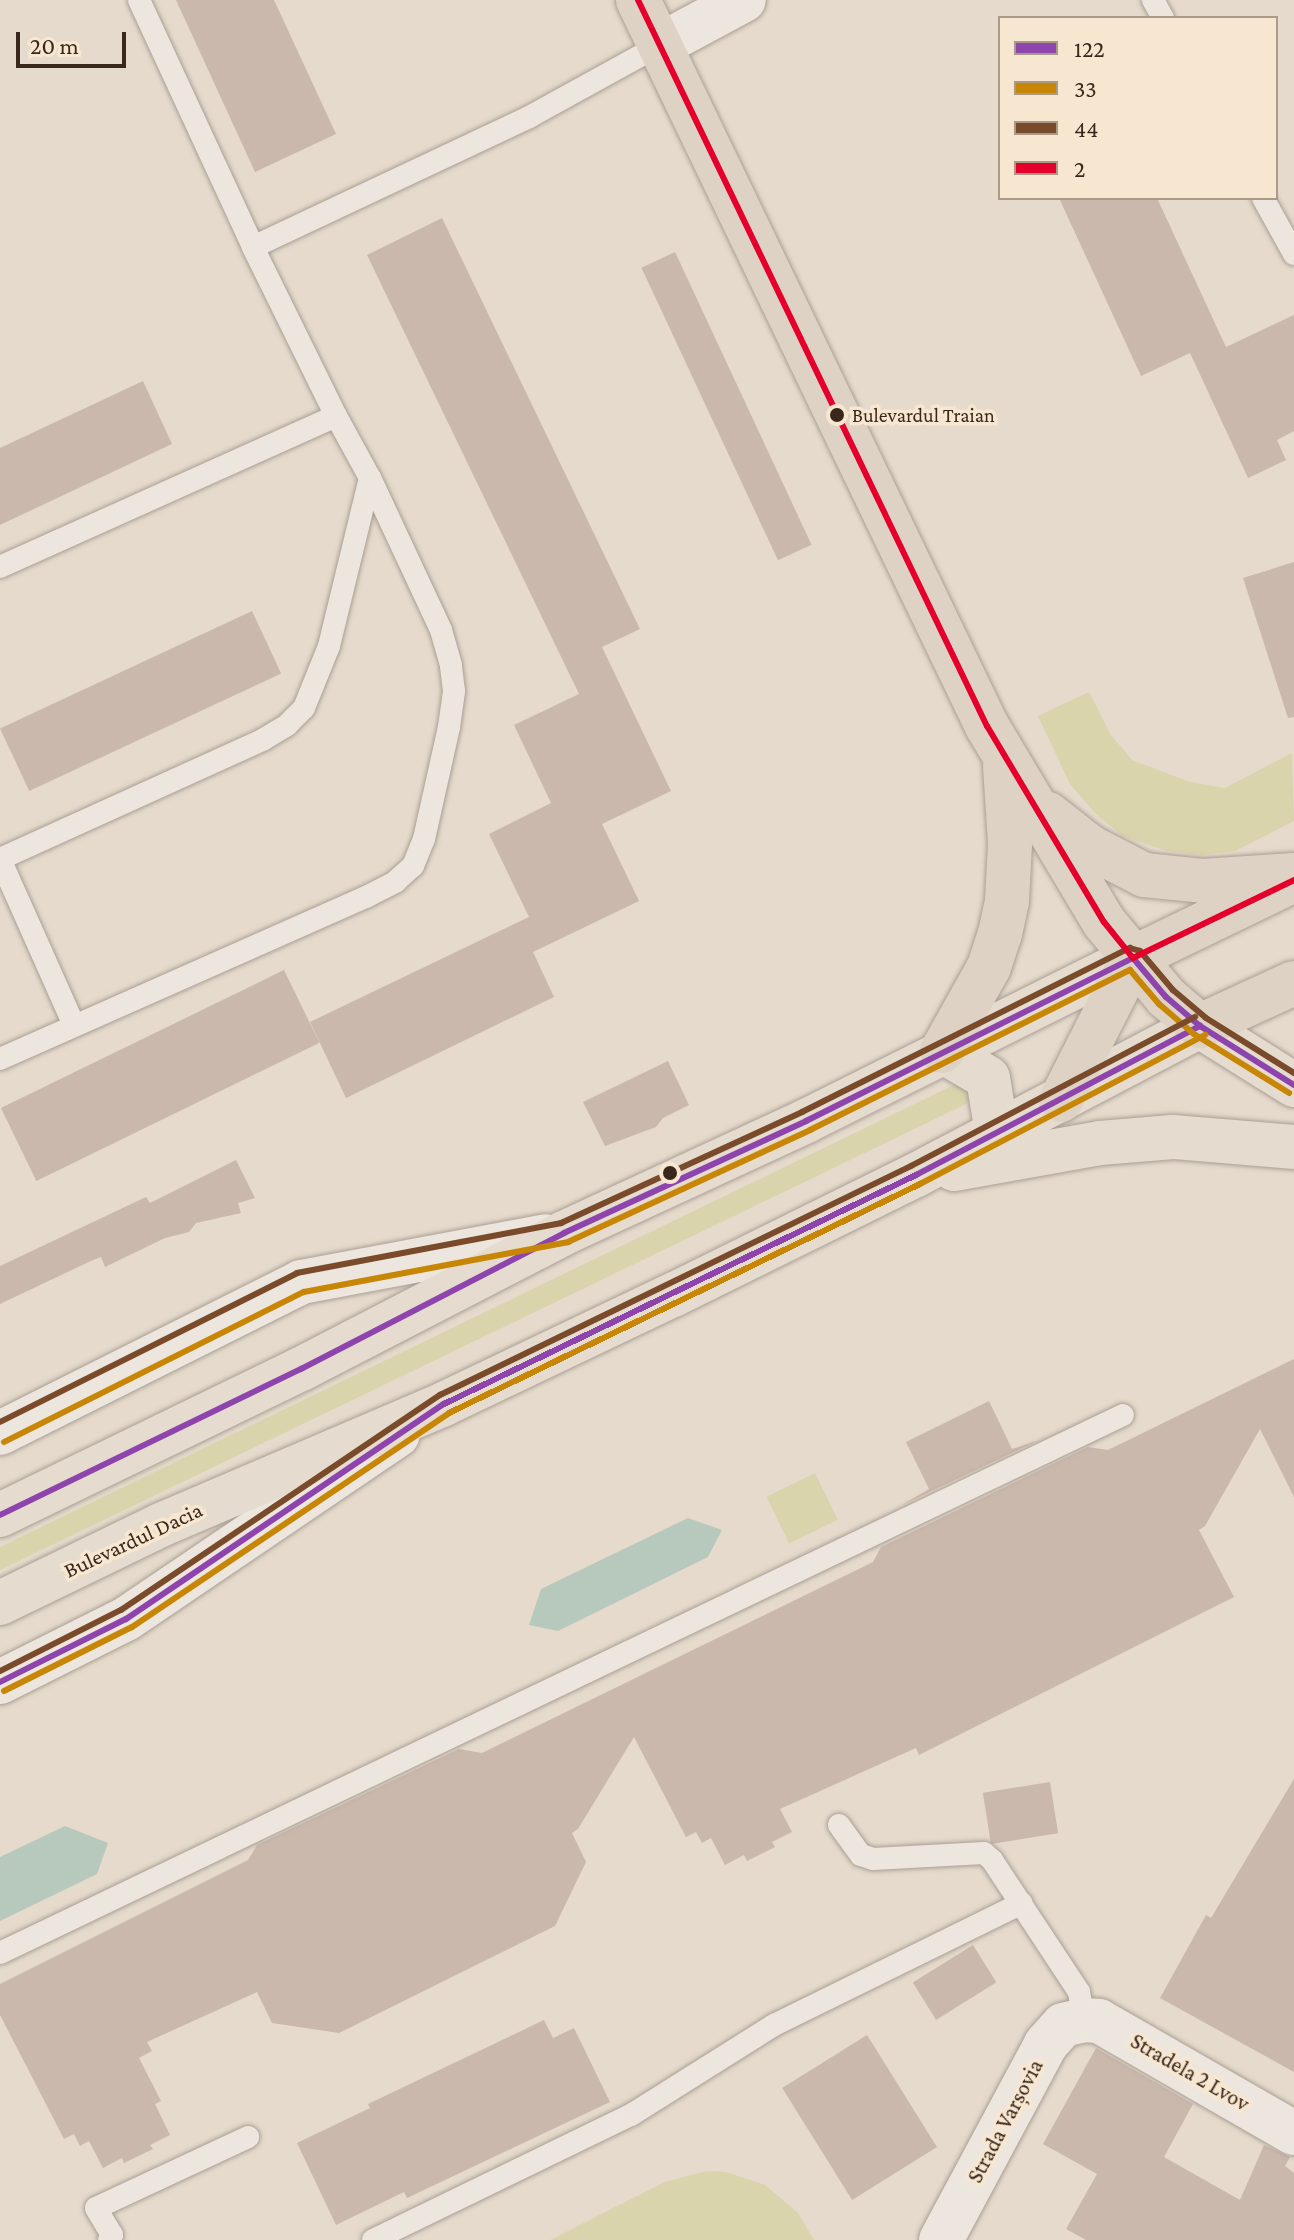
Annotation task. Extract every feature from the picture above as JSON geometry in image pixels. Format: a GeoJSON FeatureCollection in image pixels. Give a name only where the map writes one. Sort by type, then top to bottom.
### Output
{"type":"FeatureCollection","features":[{"type":"Feature","properties":{"kind":"highway"},"geometry":{"type":"LineString","coordinates":[[638,0],[1004,756],[1104,922],[1166,997],[1200,1026]]}},
{"type":"Feature","properties":{"kind":"highway"},"geometry":{"type":"LineString","coordinates":[[942,1051],[989,967],[1003,923],[1010,843],[1004,756]]}},
{"type":"Feature","properties":{"kind":"highway"},"geometry":{"type":"LineString","coordinates":[[1029,799],[1090,847],[1144,875],[1203,881],[1294,878]]}},
{"type":"Feature","properties":{"kind":"highway"},"geometry":{"type":"LineString","coordinates":[[1061,1100],[1133,958],[1294,878]]}},
{"type":"Feature","properties":{"kind":"highway","name":"Bulevardul Dacia"},"geometry":{"type":"LineString","coordinates":[[1200,1026],[1294,983]]}},
{"type":"Feature","properties":{"kind":"main road"},"geometry":{"type":"LineString","coordinates":[[0,1515],[301,1369],[564,1233],[806,1121],[1133,958]]}},
{"type":"Feature","properties":{"kind":"main road"},"geometry":{"type":"LineString","coordinates":[[1200,1026],[1294,1085]]}},
{"type":"Feature","properties":{"kind":"main road","name":"Bulevardul Dacia"},"geometry":{"type":"LineString","coordinates":[[0,1603],[163,1524],[444,1404],[916,1175],[1200,1026]]}},
{"type":"Feature","properties":{"kind":"main road"},"geometry":{"type":"LineString","coordinates":[[942,1051],[988,1078],[997,1133]]}},
{"type":"Feature","properties":{"kind":"main road"},"geometry":{"type":"LineString","coordinates":[[916,1175],[1100,1143],[1173,1137],[1293,1148]]}},
{"type":"Feature","properties":{"kind":"street"},"geometry":{"type":"LineString","coordinates":[[660,45],[744,0]]}},
{"type":"Feature","properties":{"kind":"street"},"geometry":{"type":"LineString","coordinates":[[0,1433],[301,1282],[564,1233]]}},
{"type":"Feature","properties":{"kind":"street","name":"Bulevardul Dacia"},"geometry":{"type":"LineString","coordinates":[[0,1682],[126,1619],[444,1404]]}},
{"type":"Feature","properties":{"kind":"street","name":"Stradela 2 Lvov"},"geometry":{"type":"LineString","coordinates":[[1084,2020],[1099,2021],[1117,2030],[1294,2133]]}},
{"type":"Feature","properties":{"kind":"street","name":"Strada Varșovia"},"geometry":{"type":"LineString","coordinates":[[941,2240],[1046,2044],[1063,2025],[1084,2020]]}},
{"type":"Feature","properties":{"kind":"lane"},"geometry":{"type":"LineString","coordinates":[[0,1059],[395,882],[413,866],[424,839],[454,691],[451,665],[441,630],[370,478],[253,247],[139,0]]}},
{"type":"Feature","properties":{"kind":"lane"},"geometry":{"type":"LineString","coordinates":[[253,247],[529,117],[660,45]]}},
{"type":"Feature","properties":{"kind":"lane"},"geometry":{"type":"LineString","coordinates":[[1264,200],[1294,254]]}},
{"type":"Feature","properties":{"kind":"lane"},"geometry":{"type":"LineString","coordinates":[[0,567],[336,416]]}},
{"type":"Feature","properties":{"kind":"lane"},"geometry":{"type":"LineString","coordinates":[[74,1025],[0,859],[264,739],[287,725],[304,708],[329,646],[370,478]]}},
{"type":"Feature","properties":{"kind":"lane"},"geometry":{"type":"LineString","coordinates":[[0,1953],[1123,1415]]}},
{"type":"Feature","properties":{"kind":"lane"},"geometry":{"type":"LineString","coordinates":[[839,1825],[861,1855],[873,1859],[984,1853],[1022,1903],[1079,1992],[1084,2020]]}},
{"type":"Feature","properties":{"kind":"lane"},"geometry":{"type":"LineString","coordinates":[[373,2240],[631,2115],[774,2025],[1022,1903]]}},
{"type":"Feature","properties":{"kind":"lane"},"geometry":{"type":"LineString","coordinates":[[109,2240],[112,2235],[96,2208],[248,2137]]}},
{"type":"Feature","properties":{"kind":"shaded area"},"geometry":{"type":"Polygon","coordinates":[[[1089,692],[1111,735],[1132,760],[1190,782],[1225,788],[1292,753],[1294,821],[1235,851],[1202,855],[1167,851],[1123,836],[1096,814],[1070,784],[1038,716],[1089,692]]]}},
{"type":"Feature","properties":{"kind":"shaded area"},"geometry":{"type":"Polygon","coordinates":[[[965,1081],[970,1100],[966,1104],[0,1570],[0,1547],[965,1081]]]}},
{"type":"Feature","properties":{"kind":"shaded area"},"geometry":{"type":"Polygon","coordinates":[[[815,1473],[838,1520],[789,1543],[766,1497],[815,1473]]]}},
{"type":"Feature","properties":{"kind":"shaded area"},"geometry":{"type":"Polygon","coordinates":[[[688,1518],[722,1530],[708,1557],[558,1631],[529,1625],[541,1589],[688,1518]]]}},
{"type":"Feature","properties":{"kind":"shaded area"},"geometry":{"type":"Polygon","coordinates":[[[65,1826],[108,1843],[97,1874],[0,1921],[0,1857],[65,1826]]]}},
{"type":"Feature","properties":{"kind":"shaded area"},"geometry":{"type":"Polygon","coordinates":[[[706,2171],[726,2172],[765,2185],[798,2213],[814,2240],[550,2240],[665,2182],[706,2171]]]}},
{"type":"Feature","properties":{"kind":"building"},"geometry":{"type":"Polygon","coordinates":[[[176,0],[274,0],[336,134],[255,172],[176,0]]]}},
{"type":"Feature","properties":{"kind":"building"},"geometry":{"type":"Polygon","coordinates":[[[1060,200],[1158,200],[1226,347],[1294,315],[1294,431],[1277,440],[1286,460],[1248,478],[1190,353],[1141,376],[1060,200]]]}},
{"type":"Feature","properties":{"kind":"building"},"geometry":{"type":"Polygon","coordinates":[[[442,218],[640,629],[602,647],[671,791],[602,824],[639,901],[533,952],[554,997],[346,1098],[310,1022],[529,917],[489,834],[551,803],[514,725],[579,694],[367,255],[442,218]]]}},
{"type":"Feature","properties":{"kind":"building"},"geometry":{"type":"Polygon","coordinates":[[[675,252],[812,545],[778,560],[641,268],[675,252]]]}},
{"type":"Feature","properties":{"kind":"building"},"geometry":{"type":"Polygon","coordinates":[[[143,381],[172,444],[0,525],[0,448],[143,381]]]}},
{"type":"Feature","properties":{"kind":"building"},"geometry":{"type":"Polygon","coordinates":[[[1294,562],[1294,717],[1288,718],[1243,578],[1294,562]]]}},
{"type":"Feature","properties":{"kind":"building"},"geometry":{"type":"Polygon","coordinates":[[[252,611],[281,674],[29,791],[0,728],[252,611]]]}},
{"type":"Feature","properties":{"kind":"building"},"geometry":{"type":"Polygon","coordinates":[[[284,970],[320,1043],[36,1181],[1,1108],[284,970]]]}},
{"type":"Feature","properties":{"kind":"building"},"geometry":{"type":"Polygon","coordinates":[[[668,1061],[689,1105],[663,1118],[656,1127],[605,1146],[583,1102],[668,1061]]]}},
{"type":"Feature","properties":{"kind":"building"},"geometry":{"type":"Polygon","coordinates":[[[236,1160],[255,1198],[238,1203],[241,1213],[196,1223],[189,1232],[165,1238],[105,1267],[101,1257],[93,1260],[0,1304],[0,1266],[146,1197],[150,1203],[236,1160]]]}},
{"type":"Feature","properties":{"kind":"building"},"geometry":{"type":"Polygon","coordinates":[[[1294,1359],[1294,1497],[1260,1429],[1205,1526],[1199,1530],[1234,1597],[919,1755],[916,1748],[780,1809],[792,1832],[772,1842],[775,1847],[747,1861],[744,1855],[725,1865],[711,1838],[702,1843],[696,1832],[686,1837],[634,1737],[578,1829],[572,1833],[586,1862],[555,1926],[339,2033],[272,2023],[257,1992],[147,2042],[152,2051],[139,2058],[161,2101],[155,2104],[170,2135],[150,2145],[153,2149],[124,2163],[122,2158],[103,2168],[89,2141],[80,2146],[74,2134],[64,2139],[0,2015],[0,1984],[248,1860],[257,1845],[459,1749],[482,1753],[873,1562],[881,1547],[1088,1447],[1108,1450],[1294,1359]]]}},
{"type":"Feature","properties":{"kind":"building"},"geometry":{"type":"Polygon","coordinates":[[[989,1401],[1012,1449],[1039,1440],[902,1505],[929,1489],[906,1442],[989,1401]]]}},
{"type":"Feature","properties":{"kind":"building"},"geometry":{"type":"Polygon","coordinates":[[[1294,1779],[1294,2072],[1160,1998],[1206,1915],[1211,1918],[1294,1779]]]}},
{"type":"Feature","properties":{"kind":"building"},"geometry":{"type":"Polygon","coordinates":[[[1050,1782],[1058,1833],[991,1844],[983,1793],[1050,1782]]]}},
{"type":"Feature","properties":{"kind":"building"},"geometry":{"type":"Polygon","coordinates":[[[973,1945],[996,1982],[936,2020],[913,1983],[973,1945]]]}},
{"type":"Feature","properties":{"kind":"building"},"geometry":{"type":"Polygon","coordinates":[[[544,2020],[553,2038],[574,2028],[610,2102],[407,2198],[404,2192],[336,2225],[297,2143],[370,2108],[368,2104],[544,2020]]]}},
{"type":"Feature","properties":{"kind":"building"},"geometry":{"type":"Polygon","coordinates":[[[867,2035],[937,2147],[852,2200],[782,2088],[867,2035]]]}},
{"type":"Feature","properties":{"kind":"building"},"geometry":{"type":"Polygon","coordinates":[[[1096,2048],[1193,2104],[1164,2157],[1240,2200],[1264,2145],[1290,2157],[1285,2166],[1294,2173],[1294,2240],[1086,2240],[1066,2229],[1097,2174],[1043,2144],[1096,2048]]]}},
{"type":"Feature","properties":{"kind":"transit line","name":"2"},"geometry":{"type":"LineString","coordinates":[[638,0],[987,726],[1104,922],[1133,958],[1294,880]]}},
{"type":"Feature","properties":{"kind":"transit line","name":"44"},"geometry":{"type":"LineString","coordinates":[[0,1422],[297,1273],[561,1223],[802,1112],[1130,948],[1140,951],[1173,990],[1206,1018],[1294,1073]]}},
{"type":"Feature","properties":{"kind":"transit line","name":"122"},"geometry":{"type":"LineString","coordinates":[[0,1515],[301,1369],[564,1233],[806,1121],[1133,958],[1166,997],[1200,1026],[1294,1085]]}},
{"type":"Feature","properties":{"kind":"transit line","name":"33"},"geometry":{"type":"LineString","coordinates":[[4,1442],[304,1292],[568,1242],[810,1130],[1130,970],[1159,1004],[1194,1034],[1289,1093]]}},
{"type":"Feature","properties":{"kind":"transit line","name":"44"},"geometry":{"type":"LineString","coordinates":[[0,1671],[121,1610],[440,1395],[911,1166],[1195,1017]]}},
{"type":"Feature","properties":{"kind":"transit line","name":"122"},"geometry":{"type":"LineString","coordinates":[[0,1682],[126,1619],[444,1404],[916,1175],[1200,1026]]}},
{"type":"Feature","properties":{"kind":"transit line","name":"33"},"geometry":{"type":"LineString","coordinates":[[4,1691],[132,1627],[449,1413],[920,1184],[1205,1035]]}},
{"type":"Feature","properties":{"kind":"place","name":"Bulevardul Traian"},"geometry":{"type":"Point","coordinates":[837,415]}}]}
